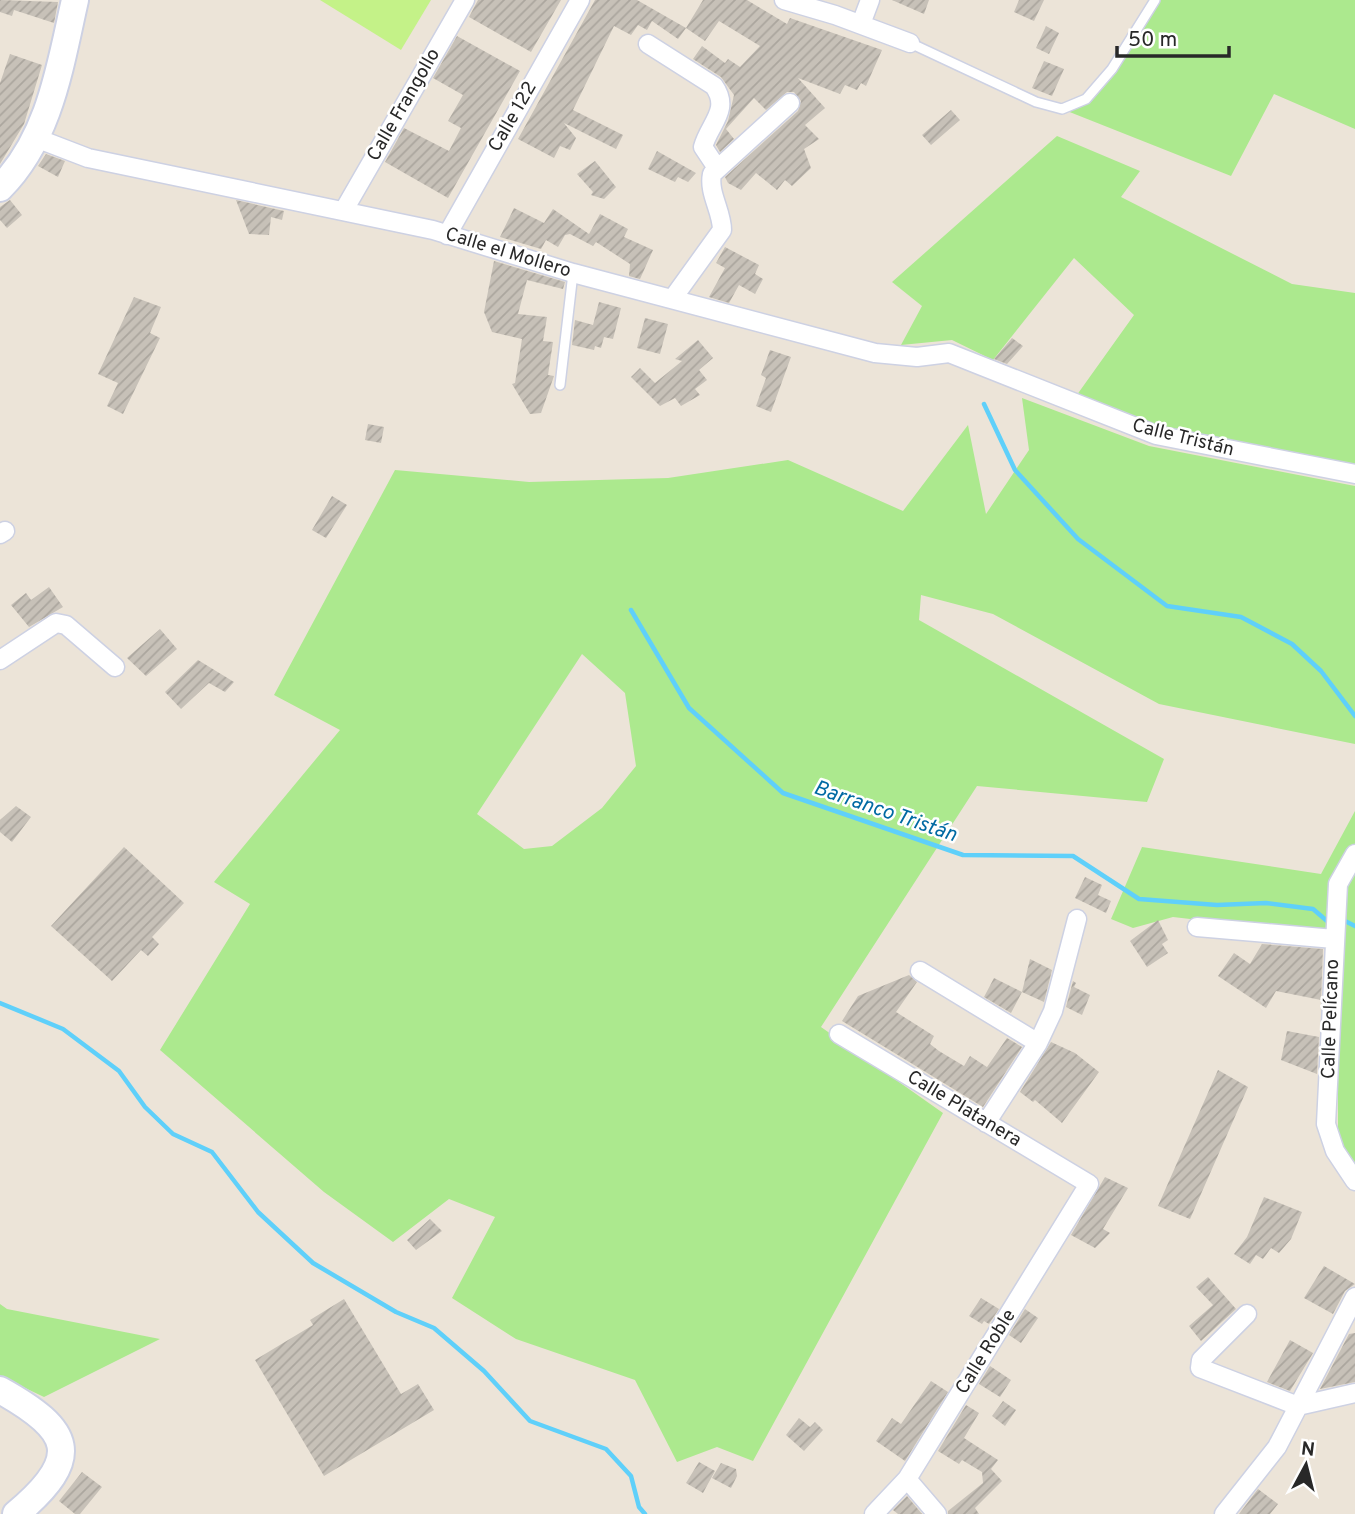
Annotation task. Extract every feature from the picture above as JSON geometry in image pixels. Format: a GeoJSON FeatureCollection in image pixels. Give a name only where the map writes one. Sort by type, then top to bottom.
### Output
{"type":"FeatureCollection","features":[{"type":"Feature","properties":{"kind":"main road"},"geometry":{"type":"LineString","coordinates":[[0,188],[24,159],[51,103],[75,0]]}},
{"type":"Feature","properties":{"kind":"main road"},"geometry":{"type":"LineString","coordinates":[[0,1390],[39,1412],[59,1437],[60,1462],[56,1472],[35,1498],[16,1514]]}},
{"type":"Feature","properties":{"kind":"street","name":"Calle Frangollo"},"geometry":{"type":"LineString","coordinates":[[344,210],[465,0]]}},
{"type":"Feature","properties":{"kind":"street","name":"Calle 122"},"geometry":{"type":"LineString","coordinates":[[447,235],[580,0]]}},
{"type":"Feature","properties":{"kind":"street"},"geometry":{"type":"LineString","coordinates":[[784,0],[861,24],[910,43]]}},
{"type":"Feature","properties":{"kind":"street"},"geometry":{"type":"LineString","coordinates":[[861,24],[870,0]]}},
{"type":"Feature","properties":{"kind":"street"},"geometry":{"type":"LineString","coordinates":[[648,44],[713,86],[720,95],[721,111],[703,147],[718,168]]}},
{"type":"Feature","properties":{"kind":"street"},"geometry":{"type":"LineString","coordinates":[[673,298],[722,230],[711,185],[712,174],[790,103]]}},
{"type":"Feature","properties":{"kind":"street","name":"Calle el Mollero"},"geometry":{"type":"LineString","coordinates":[[36,138],[88,158],[344,210],[447,235],[573,274],[875,353],[917,356],[948,353],[979,364]]}},
{"type":"Feature","properties":{"kind":"street","name":"Calle Tristán"},"geometry":{"type":"LineString","coordinates":[[979,364],[1156,435],[1355,474]]}},
{"type":"Feature","properties":{"kind":"street"},"geometry":{"type":"LineString","coordinates":[[0,660],[56,623],[66,625],[115,667]]}},
{"type":"Feature","properties":{"kind":"street","name":"Calle Pelícano"},"geometry":{"type":"LineString","coordinates":[[1355,854],[1338,884],[1326,1124],[1335,1151],[1355,1181]]}},
{"type":"Feature","properties":{"kind":"street"},"geometry":{"type":"LineString","coordinates":[[986,1122],[1038,1043],[1053,1011],[1077,919]]}},
{"type":"Feature","properties":{"kind":"street"},"geometry":{"type":"LineString","coordinates":[[1197,927],[1334,939]]}},
{"type":"Feature","properties":{"kind":"street"},"geometry":{"type":"LineString","coordinates":[[920,971],[1038,1043]]}},
{"type":"Feature","properties":{"kind":"street","name":"Calle Platanera"},"geometry":{"type":"LineString","coordinates":[[839,1034],[1089,1184]]}},
{"type":"Feature","properties":{"kind":"street","name":"Calle Roble"},"geometry":{"type":"LineString","coordinates":[[874,1514],[907,1479],[1089,1184]]}},
{"type":"Feature","properties":{"kind":"street"},"geometry":{"type":"LineString","coordinates":[[1224,1514],[1277,1447],[1298,1406],[1348,1323],[1355,1297]]}},
{"type":"Feature","properties":{"kind":"street"},"geometry":{"type":"LineString","coordinates":[[1247,1314],[1200,1360],[1199,1368],[1298,1406],[1355,1394]]}},
{"type":"Feature","properties":{"kind":"street"},"geometry":{"type":"LineString","coordinates":[[907,1479],[937,1514]]}},
{"type":"Feature","properties":{"kind":"lane"},"geometry":{"type":"LineString","coordinates":[[910,43],[1036,103],[1062,109],[1086,99],[1112,69],[1155,0]]}},
{"type":"Feature","properties":{"kind":"lane"},"geometry":{"type":"LineString","coordinates":[[560,385],[573,274]]}},
{"type":"Feature","properties":{"kind":"green space"},"geometry":{"type":"Polygon","coordinates":[[[320,0],[431,0],[401,50],[320,0]]]}},
{"type":"Feature","properties":{"kind":"green space"},"geometry":{"type":"Polygon","coordinates":[[[1154,0],[1355,0],[1355,129],[1274,94],[1231,176],[1062,109],[1086,99],[1154,0]]]}},
{"type":"Feature","properties":{"kind":"green space"},"geometry":{"type":"Polygon","coordinates":[[[1057,136],[1140,171],[1121,197],[1292,284],[1355,293],[1355,469],[1164,431],[1074,399],[1134,315],[1074,258],[993,360],[952,340],[901,345],[922,306],[892,282],[1057,136]]]}},
{"type":"Feature","properties":{"kind":"green space"},"geometry":{"type":"Polygon","coordinates":[[[1022,398],[1149,446],[1355,486],[1355,744],[1159,704],[993,614],[921,595],[919,620],[1164,759],[1147,802],[977,786],[821,1027],[943,1113],[753,1461],[717,1447],[677,1462],[635,1380],[516,1339],[452,1298],[495,1217],[449,1199],[393,1242],[324,1192],[160,1050],[250,904],[214,882],[340,730],[274,695],[395,470],[529,482],[668,478],[788,460],[903,511],[968,425],[986,514],[1029,450],[1022,398]],[[582,654],[477,814],[524,849],[552,846],[602,808],[636,766],[625,693],[582,654]]]}},
{"type":"Feature","properties":{"kind":"green space"},"geometry":{"type":"Polygon","coordinates":[[[1355,811],[1355,1166],[1338,1141],[1338,936],[1173,917],[1133,928],[1111,919],[1142,847],[1321,874],[1355,811]]]}},
{"type":"Feature","properties":{"kind":"green space"},"geometry":{"type":"Polygon","coordinates":[[[0,1304],[7,1309],[160,1339],[44,1397],[0,1376],[0,1304]]]}},
{"type":"Feature","properties":{"kind":"building"},"geometry":{"type":"Polygon","coordinates":[[[0,0],[58,2],[54,23],[14,10],[12,16],[0,12],[0,0]]]}},
{"type":"Feature","properties":{"kind":"building"},"geometry":{"type":"Polygon","coordinates":[[[478,0],[561,0],[531,52],[469,17],[478,0]]]}},
{"type":"Feature","properties":{"kind":"building"},"geometry":{"type":"Polygon","coordinates":[[[595,0],[637,0],[686,28],[678,39],[652,21],[647,30],[638,25],[631,35],[614,26],[573,110],[623,135],[616,149],[564,123],[576,138],[570,150],[560,146],[554,158],[518,139],[595,0]]]}},
{"type":"Feature","properties":{"kind":"building"},"geometry":{"type":"Polygon","coordinates":[[[703,0],[747,0],[787,24],[790,18],[882,50],[866,86],[861,83],[857,90],[845,85],[840,94],[798,78],[825,108],[805,125],[819,139],[804,149],[811,168],[792,186],[785,180],[777,190],[756,173],[741,190],[728,183],[725,177],[798,111],[801,101],[794,92],[787,92],[766,110],[754,98],[726,129],[734,139],[720,152],[716,145],[728,121],[734,95],[721,77],[693,59],[702,46],[725,63],[728,59],[740,67],[760,46],[719,21],[705,41],[686,28],[703,0]]]}},
{"type":"Feature","properties":{"kind":"building"},"geometry":{"type":"Polygon","coordinates":[[[892,0],[929,0],[924,14],[892,0]]]}},
{"type":"Feature","properties":{"kind":"building"},"geometry":{"type":"Polygon","coordinates":[[[1019,0],[1044,0],[1034,21],[1014,12],[1019,0]]]}},
{"type":"Feature","properties":{"kind":"building"},"geometry":{"type":"Polygon","coordinates":[[[1046,26],[1059,33],[1049,54],[1036,48],[1046,26]]]}},
{"type":"Feature","properties":{"kind":"building"},"geometry":{"type":"Polygon","coordinates":[[[457,36],[520,71],[448,198],[385,162],[404,128],[449,151],[461,128],[448,121],[463,95],[433,78],[457,36]]]}},
{"type":"Feature","properties":{"kind":"building"},"geometry":{"type":"Polygon","coordinates":[[[10,54],[42,65],[24,124],[0,164],[0,83],[10,54]]]}},
{"type":"Feature","properties":{"kind":"building"},"geometry":{"type":"Polygon","coordinates":[[[1044,61],[1064,69],[1052,96],[1032,88],[1044,61]]]}},
{"type":"Feature","properties":{"kind":"building"},"geometry":{"type":"Polygon","coordinates":[[[951,110],[960,120],[931,145],[922,135],[951,110]]]}},
{"type":"Feature","properties":{"kind":"building"},"geometry":{"type":"Polygon","coordinates":[[[657,151],[696,173],[688,182],[678,177],[675,182],[648,169],[657,151]]]}},
{"type":"Feature","properties":{"kind":"building"},"geometry":{"type":"Polygon","coordinates":[[[46,154],[65,161],[58,177],[38,166],[46,154]]]}},
{"type":"Feature","properties":{"kind":"building"},"geometry":{"type":"Polygon","coordinates":[[[595,161],[616,187],[604,199],[591,195],[593,192],[577,174],[595,161]]]}},
{"type":"Feature","properties":{"kind":"building"},"geometry":{"type":"Polygon","coordinates":[[[10,200],[22,215],[7,228],[0,220],[0,207],[10,200]]]}},
{"type":"Feature","properties":{"kind":"building"},"geometry":{"type":"Polygon","coordinates":[[[236,200],[284,211],[282,220],[271,217],[269,235],[249,234],[236,200]]]}},
{"type":"Feature","properties":{"kind":"building"},"geometry":{"type":"Polygon","coordinates":[[[514,208],[544,223],[553,209],[589,234],[600,214],[628,229],[624,237],[653,250],[640,279],[629,276],[630,264],[596,242],[593,246],[570,234],[565,235],[558,247],[546,240],[541,249],[500,237],[514,208]]]}},
{"type":"Feature","properties":{"kind":"building"},"geometry":{"type":"Polygon","coordinates":[[[725,247],[759,265],[755,274],[763,279],[755,294],[739,285],[729,303],[709,297],[725,268],[716,263],[725,247]]]}},
{"type":"Feature","properties":{"kind":"building"},"geometry":{"type":"Polygon","coordinates":[[[494,261],[565,282],[563,289],[527,280],[518,314],[547,317],[543,341],[553,342],[548,375],[554,376],[541,413],[530,414],[512,384],[515,383],[522,339],[492,332],[484,312],[494,261]]]}},
{"type":"Feature","properties":{"kind":"building"},"geometry":{"type":"Polygon","coordinates":[[[134,297],[161,307],[150,333],[160,338],[123,414],[107,406],[118,383],[98,374],[134,297]]]}},
{"type":"Feature","properties":{"kind":"building"},"geometry":{"type":"Polygon","coordinates":[[[599,302],[621,308],[613,339],[604,337],[601,348],[595,346],[594,350],[572,345],[575,320],[593,325],[599,302]]]}},
{"type":"Feature","properties":{"kind":"building"},"geometry":{"type":"Polygon","coordinates":[[[645,318],[668,324],[660,354],[637,348],[645,318]]]}},
{"type":"Feature","properties":{"kind":"building"},"geometry":{"type":"Polygon","coordinates":[[[1012,338],[1023,346],[1007,364],[994,359],[1012,338]]]}},
{"type":"Feature","properties":{"kind":"building"},"geometry":{"type":"Polygon","coordinates":[[[698,340],[713,358],[699,370],[707,380],[695,389],[700,395],[681,406],[675,398],[660,406],[631,377],[640,368],[655,383],[682,361],[675,359],[698,340]]]}},
{"type":"Feature","properties":{"kind":"building"},"geometry":{"type":"Polygon","coordinates":[[[770,350],[791,357],[771,412],[756,406],[766,378],[761,375],[770,350]]]}},
{"type":"Feature","properties":{"kind":"building"},"geometry":{"type":"Polygon","coordinates":[[[368,424],[384,427],[381,443],[365,440],[368,424]]]}},
{"type":"Feature","properties":{"kind":"building"},"geometry":{"type":"Polygon","coordinates":[[[332,496],[347,505],[326,538],[312,530],[332,496]]]}},
{"type":"Feature","properties":{"kind":"building"},"geometry":{"type":"Polygon","coordinates":[[[49,587],[63,607],[29,627],[11,605],[26,593],[31,600],[49,587]]]}},
{"type":"Feature","properties":{"kind":"building"},"geometry":{"type":"Polygon","coordinates":[[[160,629],[177,649],[146,676],[127,658],[160,629]]]}},
{"type":"Feature","properties":{"kind":"building"},"geometry":{"type":"Polygon","coordinates":[[[198,660],[234,682],[225,692],[209,683],[181,709],[165,692],[198,660]]]}},
{"type":"Feature","properties":{"kind":"building"},"geometry":{"type":"Polygon","coordinates":[[[16,806],[31,817],[12,842],[0,832],[0,820],[16,806]]]}},
{"type":"Feature","properties":{"kind":"building"},"geometry":{"type":"Polygon","coordinates":[[[124,847],[184,903],[152,937],[159,944],[148,956],[141,950],[112,981],[51,926],[124,847]]]}},
{"type":"Feature","properties":{"kind":"building"},"geometry":{"type":"Polygon","coordinates":[[[1085,877],[1102,885],[1098,895],[1111,901],[1106,913],[1075,898],[1085,877]]]}},
{"type":"Feature","properties":{"kind":"building"},"geometry":{"type":"Polygon","coordinates":[[[1158,920],[1168,940],[1162,944],[1168,953],[1147,967],[1130,941],[1158,920]]]}},
{"type":"Feature","properties":{"kind":"building"},"geometry":{"type":"Polygon","coordinates":[[[1262,944],[1323,949],[1321,1000],[1276,991],[1266,1008],[1218,976],[1234,953],[1250,964],[1262,944]]]}},
{"type":"Feature","properties":{"kind":"building"},"geometry":{"type":"Polygon","coordinates":[[[1030,959],[1052,970],[1044,1002],[1022,992],[1030,959]]]}},
{"type":"Feature","properties":{"kind":"building"},"geometry":{"type":"Polygon","coordinates":[[[909,975],[917,982],[896,1012],[934,1036],[930,1044],[939,1051],[964,1066],[970,1056],[987,1067],[1007,1038],[1022,1047],[983,1107],[842,1021],[858,996],[909,975]]]}},
{"type":"Feature","properties":{"kind":"building"},"geometry":{"type":"Polygon","coordinates":[[[994,978],[1022,992],[1011,1013],[984,997],[994,978]]]}},
{"type":"Feature","properties":{"kind":"building"},"geometry":{"type":"Polygon","coordinates":[[[1073,981],[1076,983],[1074,987],[1090,995],[1082,1015],[1066,1007],[1073,981]]]}},
{"type":"Feature","properties":{"kind":"building"},"geometry":{"type":"Polygon","coordinates":[[[1287,1031],[1319,1037],[1317,1074],[1281,1060],[1287,1031]]]}},
{"type":"Feature","properties":{"kind":"building"},"geometry":{"type":"Polygon","coordinates":[[[1051,1042],[1075,1053],[1099,1072],[1062,1123],[1035,1100],[1033,1102],[1020,1092],[1051,1042]]]}},
{"type":"Feature","properties":{"kind":"building"},"geometry":{"type":"Polygon","coordinates":[[[1218,1070],[1248,1087],[1190,1219],[1158,1206],[1218,1070]]]}},
{"type":"Feature","properties":{"kind":"building"},"geometry":{"type":"Polygon","coordinates":[[[1105,1177],[1128,1188],[1103,1229],[1110,1233],[1095,1248],[1071,1235],[1105,1177]]]}},
{"type":"Feature","properties":{"kind":"building"},"geometry":{"type":"Polygon","coordinates":[[[1264,1197],[1302,1212],[1291,1239],[1279,1253],[1271,1248],[1263,1259],[1256,1255],[1250,1264],[1234,1254],[1247,1237],[1264,1197]]]}},
{"type":"Feature","properties":{"kind":"building"},"geometry":{"type":"Polygon","coordinates":[[[430,1219],[442,1231],[416,1250],[407,1240],[430,1219]]]}},
{"type":"Feature","properties":{"kind":"building"},"geometry":{"type":"Polygon","coordinates":[[[1324,1266],[1355,1284],[1345,1291],[1333,1314],[1304,1298],[1324,1266]]]}},
{"type":"Feature","properties":{"kind":"building"},"geometry":{"type":"Polygon","coordinates":[[[1208,1277],[1236,1309],[1201,1341],[1189,1326],[1213,1305],[1196,1287],[1208,1277]]]}},
{"type":"Feature","properties":{"kind":"building"},"geometry":{"type":"Polygon","coordinates":[[[981,1298],[999,1309],[989,1324],[984,1321],[982,1324],[969,1316],[981,1298]]]}},
{"type":"Feature","properties":{"kind":"building"},"geometry":{"type":"Polygon","coordinates":[[[344,1299],[401,1394],[418,1384],[434,1410],[324,1476],[255,1360],[313,1325],[310,1320],[344,1299]]]}},
{"type":"Feature","properties":{"kind":"building"},"geometry":{"type":"Polygon","coordinates":[[[1025,1309],[1038,1318],[1021,1343],[1009,1335],[1025,1309]]]}},
{"type":"Feature","properties":{"kind":"building"},"geometry":{"type":"Polygon","coordinates":[[[1355,1333],[1355,1382],[1320,1389],[1349,1334],[1355,1333]]]}},
{"type":"Feature","properties":{"kind":"building"},"geometry":{"type":"Polygon","coordinates":[[[1290,1340],[1313,1353],[1290,1391],[1267,1382],[1290,1340]]]}},
{"type":"Feature","properties":{"kind":"building"},"geometry":{"type":"Polygon","coordinates":[[[990,1366],[1011,1380],[1000,1397],[979,1384],[990,1366]]]}},
{"type":"Feature","properties":{"kind":"building"},"geometry":{"type":"Polygon","coordinates":[[[931,1381],[948,1392],[905,1461],[876,1441],[892,1418],[901,1424],[931,1381]]]}},
{"type":"Feature","properties":{"kind":"building"},"geometry":{"type":"Polygon","coordinates":[[[1003,1401],[1016,1410],[1005,1426],[992,1416],[1003,1401]]]}},
{"type":"Feature","properties":{"kind":"building"},"geometry":{"type":"Polygon","coordinates":[[[966,1405],[979,1413],[964,1438],[998,1460],[991,1469],[1002,1481],[975,1508],[979,1514],[948,1514],[948,1511],[983,1483],[982,1472],[962,1460],[959,1464],[938,1451],[966,1405]]]}},
{"type":"Feature","properties":{"kind":"building"},"geometry":{"type":"Polygon","coordinates":[[[799,1418],[810,1427],[815,1422],[823,1430],[804,1451],[786,1435],[799,1418]]]}},
{"type":"Feature","properties":{"kind":"building"},"geometry":{"type":"Polygon","coordinates":[[[699,1462],[715,1471],[703,1493],[686,1483],[699,1462]]]}},
{"type":"Feature","properties":{"kind":"building"},"geometry":{"type":"Polygon","coordinates":[[[721,1463],[736,1469],[737,1476],[731,1488],[712,1478],[721,1463]]]}},
{"type":"Feature","properties":{"kind":"building"},"geometry":{"type":"Polygon","coordinates":[[[82,1472],[102,1487],[80,1514],[75,1514],[59,1501],[82,1472]]]}},
{"type":"Feature","properties":{"kind":"building"},"geometry":{"type":"Polygon","coordinates":[[[1258,1489],[1278,1504],[1270,1514],[1239,1514],[1258,1489]]]}},
{"type":"Feature","properties":{"kind":"building"},"geometry":{"type":"Polygon","coordinates":[[[907,1496],[922,1514],[898,1514],[893,1510],[907,1496]]]}},
{"type":"Feature","properties":{"kind":"waterway"},"geometry":{"type":"LineString","coordinates":[[984,404],[1015,470],[1078,539],[1167,606],[1241,617],[1292,644],[1321,671],[1355,716]]}},
{"type":"Feature","properties":{"kind":"waterway","name":"Barranco Tristán"},"geometry":{"type":"LineString","coordinates":[[631,610],[689,708],[783,793],[963,855],[1073,856],[1139,899],[1217,905],[1266,903],[1313,909],[1327,921]]}},
{"type":"Feature","properties":{"kind":"waterway","name":"Barranco Tristán"},"geometry":{"type":"LineString","coordinates":[[1343,920],[1355,926]]}},
{"type":"Feature","properties":{"kind":"waterway"},"geometry":{"type":"LineString","coordinates":[[0,1003],[63,1029],[119,1071],[145,1107],[173,1134],[212,1152],[258,1212],[313,1263],[396,1312],[434,1328],[484,1371],[530,1421],[606,1449],[631,1476],[639,1507],[645,1514]]}}]}
